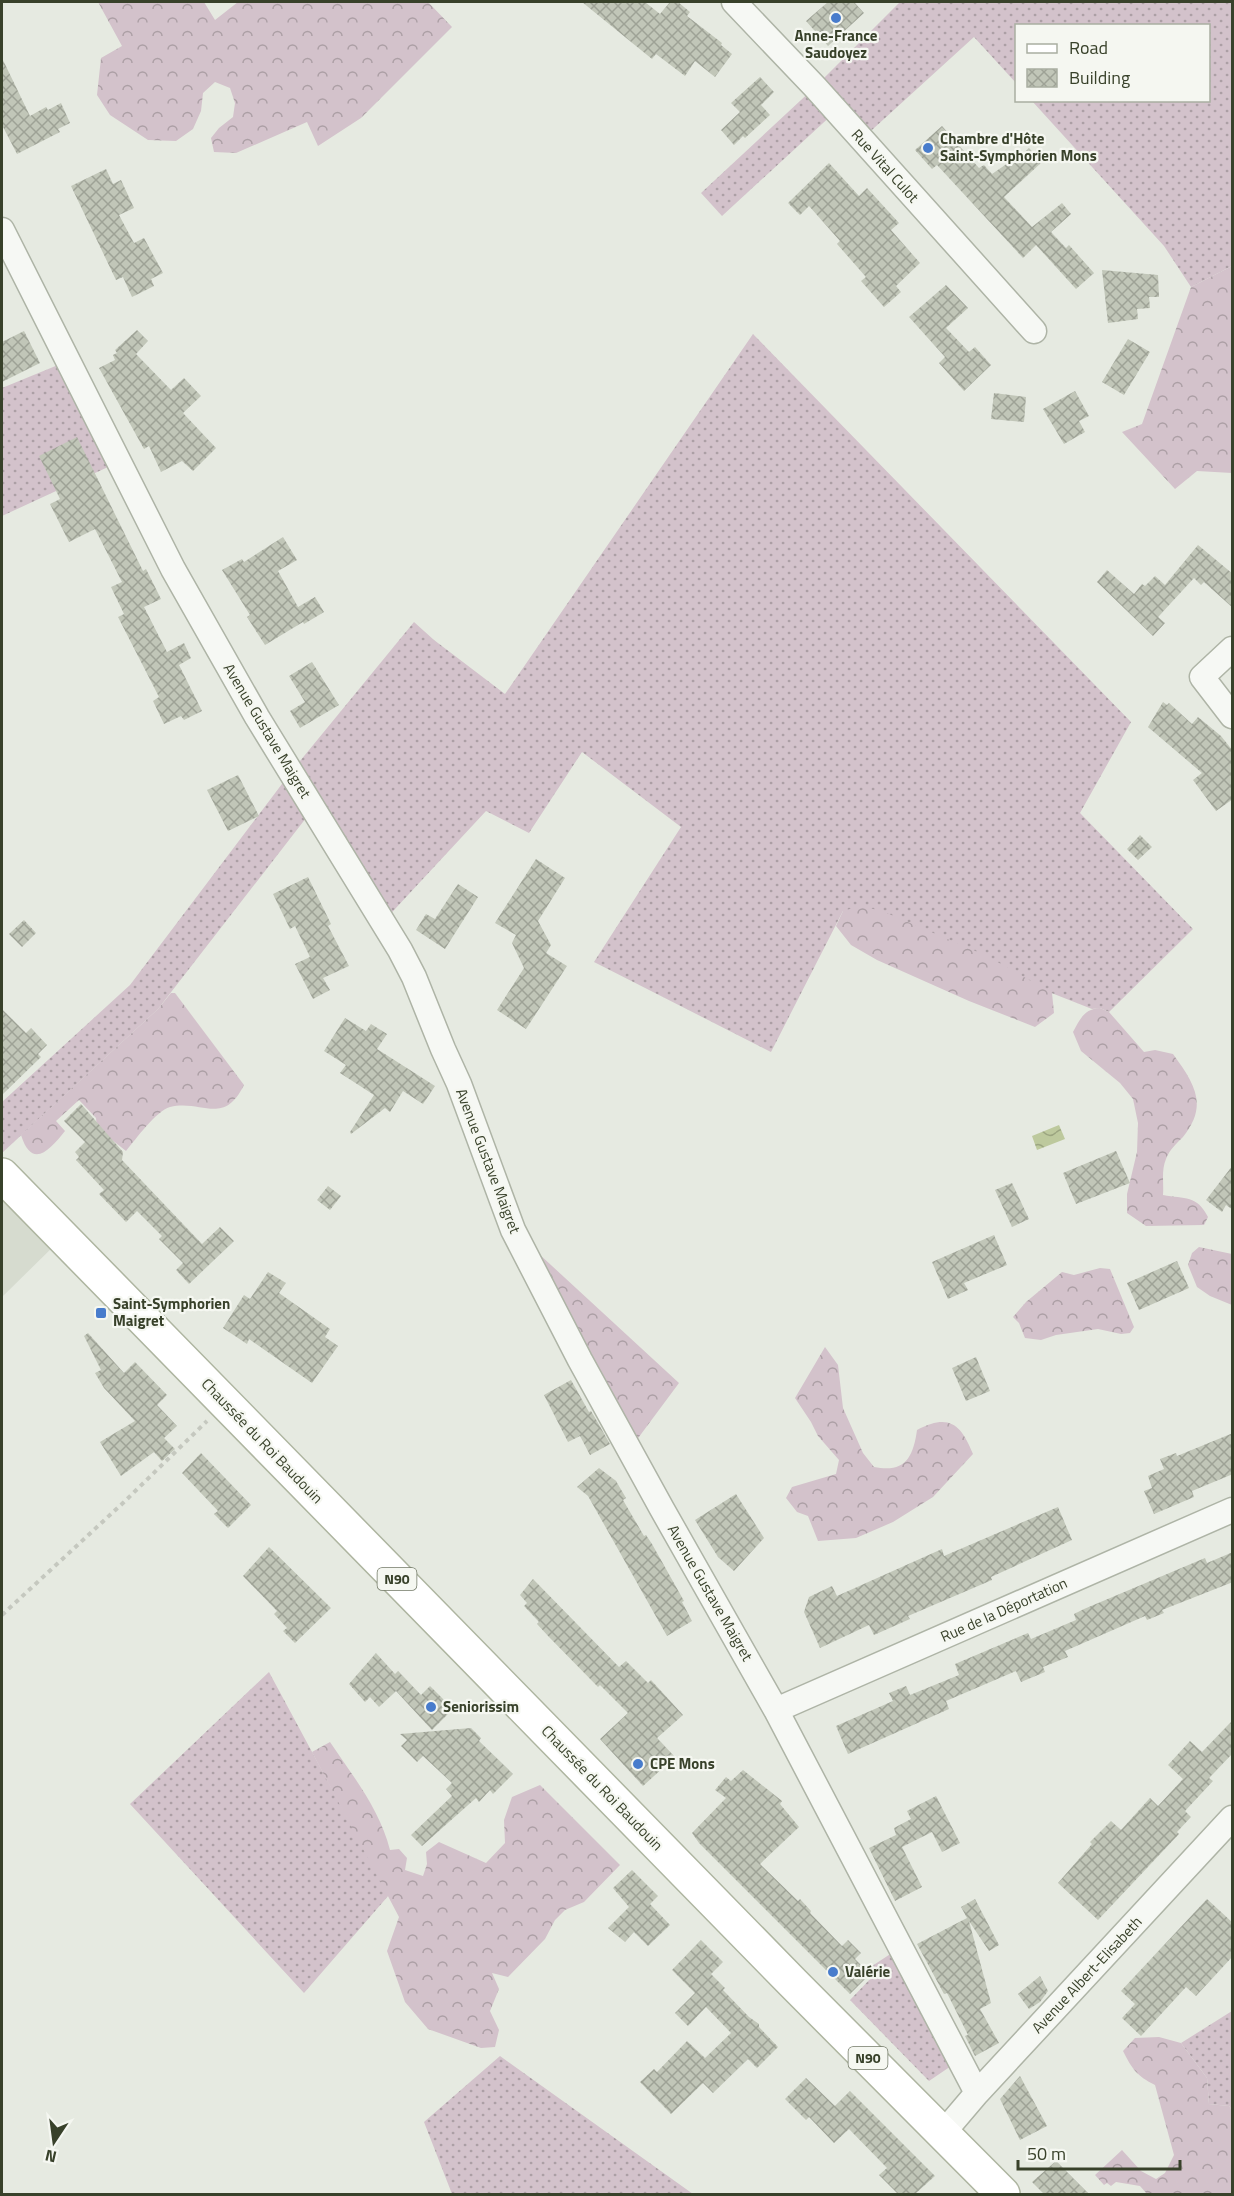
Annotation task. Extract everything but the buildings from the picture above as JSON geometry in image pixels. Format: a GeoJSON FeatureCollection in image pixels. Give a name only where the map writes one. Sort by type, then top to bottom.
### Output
{"type":"FeatureCollection","features":[{"type":"Feature","properties":{"kind":"main road","name":"Chaussée du Roi Baudouin"},"geometry":{"type":"LineString","coordinates":[[2,1175],[793,1983],[1003,2194]]}},
{"type":"Feature","properties":{"kind":"street","name":"Rue Vital Culot"},"geometry":{"type":"LineString","coordinates":[[734,2],[815,87],[1034,331]]}},
{"type":"Feature","properties":{"kind":"street","name":"Avenue Gustave Maigret"},"geometry":{"type":"LineString","coordinates":[[2,230],[173,569],[257,717],[400,950],[414,977],[479,1135],[513,1230],[580,1360],[776,1710],[977,2093]]}},
{"type":"Feature","properties":{"kind":"street"},"geometry":{"type":"LineString","coordinates":[[1233,649],[1202,678],[1233,716]]}},
{"type":"Feature","properties":{"kind":"street","name":"Rue de la Déportation"},"geometry":{"type":"LineString","coordinates":[[776,1710],[1233,1510]]}},
{"type":"Feature","properties":{"kind":"street","name":"Avenue Albert-Elisabeth"},"geometry":{"type":"LineString","coordinates":[[943,2133],[977,2093],[1233,1818]]}},
{"type":"Feature","properties":{"kind":"path"},"geometry":{"type":"LineString","coordinates":[[2,1615],[124,1502],[225,1403]]}},
{"type":"Feature","properties":{"kind":"shaded area"},"geometry":{"type":"Polygon","coordinates":[[[2,1175],[62,1238],[2,1297],[2,1175]]]}},
{"type":"Feature","properties":{"kind":"green space"},"geometry":{"type":"Polygon","coordinates":[[[98,2],[204,2],[215,20],[238,2],[428,2],[452,27],[361,118],[318,146],[307,122],[236,153],[214,152],[211,138],[233,117],[235,103],[230,88],[215,82],[203,93],[201,111],[193,129],[176,141],[148,140],[110,115],[97,95],[101,58],[122,46],[98,2]]]}},
{"type":"Feature","properties":{"kind":"green space"},"geometry":{"type":"Polygon","coordinates":[[[900,2],[1232,2],[1232,266],[1191,287],[1164,246],[1033,102],[1210,102],[1210,24],[1015,24],[1015,82],[974,37],[862,139],[835,112],[722,216],[701,193],[815,87],[900,2]]]}},
{"type":"Feature","properties":{"kind":"green space"},"geometry":{"type":"Polygon","coordinates":[[[1232,266],[1232,473],[1197,471],[1175,489],[1122,432],[1142,424],[1191,287],[1232,266]]]}},
{"type":"Feature","properties":{"kind":"green space"},"geometry":{"type":"Polygon","coordinates":[[[753,334],[1131,722],[1080,813],[1193,929],[1109,1012],[1100,1008],[1092,1009],[843,911],[771,1052],[594,962],[681,827],[582,752],[529,833],[486,811],[382,923],[313,809],[158,1009],[2,1153],[2,1102],[130,985],[291,772],[414,622],[505,694],[753,334]]]}},
{"type":"Feature","properties":{"kind":"green space"},"geometry":{"type":"Polygon","coordinates":[[[58,365],[108,467],[2,516],[2,388],[58,365]]]}},
{"type":"Feature","properties":{"kind":"green space"},"geometry":{"type":"Polygon","coordinates":[[[860,906],[882,911],[987,956],[1052,993],[1054,1013],[1035,1027],[969,1001],[877,960],[851,945],[836,926],[843,911],[860,906]]]}},
{"type":"Feature","properties":{"kind":"green space"},"geometry":{"type":"Polygon","coordinates":[[[171,993],[175,993],[244,1085],[236,1098],[220,1108],[182,1105],[170,1107],[146,1126],[126,1151],[97,1128],[96,1118],[79,1100],[56,1121],[65,1131],[53,1145],[42,1153],[30,1152],[21,1135],[158,1009],[171,993]]]}},
{"type":"Feature","properties":{"kind":"green space"},"geometry":{"type":"Polygon","coordinates":[[[1100,1008],[1109,1012],[1144,1052],[1155,1050],[1173,1054],[1192,1085],[1197,1104],[1195,1115],[1183,1137],[1171,1149],[1164,1164],[1163,1195],[1195,1201],[1208,1217],[1204,1225],[1146,1226],[1127,1213],[1127,1194],[1137,1152],[1138,1123],[1133,1099],[1120,1083],[1081,1051],[1073,1032],[1086,1013],[1100,1008]]]}},
{"type":"Feature","properties":{"kind":"green space"},"geometry":{"type":"Polygon","coordinates":[[[513,1230],[679,1383],[630,1449],[513,1230]]]}},
{"type":"Feature","properties":{"kind":"green space"},"geometry":{"type":"Polygon","coordinates":[[[1199,1247],[1232,1254],[1232,1305],[1210,1296],[1197,1287],[1188,1265],[1192,1253],[1199,1247]]]}},
{"type":"Feature","properties":{"kind":"green space"},"geometry":{"type":"Polygon","coordinates":[[[1100,1268],[1110,1269],[1134,1327],[1130,1333],[1121,1334],[1098,1329],[1056,1335],[1041,1340],[1025,1338],[1019,1323],[1013,1317],[1026,1302],[1062,1272],[1074,1275],[1100,1268]]]}},
{"type":"Feature","properties":{"kind":"green space"},"geometry":{"type":"Polygon","coordinates":[[[825,1347],[838,1365],[843,1408],[863,1453],[874,1467],[900,1466],[910,1456],[917,1430],[938,1422],[953,1424],[964,1435],[973,1454],[933,1497],[893,1522],[856,1538],[818,1541],[808,1516],[797,1512],[786,1498],[792,1487],[836,1474],[839,1460],[818,1436],[795,1398],[825,1347]]]}},
{"type":"Feature","properties":{"kind":"green space"},"geometry":{"type":"Polygon","coordinates":[[[269,1672],[389,1895],[304,1993],[130,1804],[269,1672]]]}},
{"type":"Feature","properties":{"kind":"green space"},"geometry":{"type":"Polygon","coordinates":[[[330,1742],[373,1807],[390,1850],[399,1849],[407,1858],[405,1870],[423,1876],[427,1864],[426,1852],[439,1842],[486,1863],[505,1843],[504,1820],[512,1797],[540,1785],[620,1865],[584,1902],[565,1910],[555,1920],[545,1939],[508,1977],[492,1973],[499,1989],[490,2011],[499,2030],[495,2047],[481,2048],[428,2029],[405,2002],[387,1951],[399,1917],[312,1752],[330,1742]]]}},
{"type":"Feature","properties":{"kind":"green space"},"geometry":{"type":"Polygon","coordinates":[[[898,1949],[957,2062],[929,2081],[850,2000],[872,1977],[866,1970],[898,1949]]]}},
{"type":"Feature","properties":{"kind":"green space"},"geometry":{"type":"Polygon","coordinates":[[[1232,2011],[1232,2110],[1229,2106],[1209,2104],[1207,2078],[1181,2043],[1232,2011]]]}},
{"type":"Feature","properties":{"kind":"green space"},"geometry":{"type":"Polygon","coordinates":[[[1159,2037],[1181,2043],[1207,2078],[1209,2104],[1229,2106],[1232,2110],[1232,2194],[1147,2194],[1140,2186],[1116,2182],[1111,2186],[1107,2183],[1104,2185],[1095,2175],[1122,2150],[1141,2171],[1156,2179],[1165,2173],[1174,2155],[1155,2085],[1136,2071],[1123,2051],[1135,2038],[1159,2037]]]}},
{"type":"Feature","properties":{"kind":"green space"},"geometry":{"type":"Polygon","coordinates":[[[500,2056],[693,2194],[452,2194],[424,2122],[500,2056]]]}},
{"type":"Feature","properties":{"kind":"water"},"geometry":{"type":"Polygon","coordinates":[[[1059,1125],[1065,1139],[1037,1150],[1032,1136],[1059,1125]]]}},
{"type":"Feature","properties":{"kind":"place","name":"Anne-France Saudoyez"},"geometry":{"type":"Point","coordinates":[836,18]}},
{"type":"Feature","properties":{"kind":"place","name":"Chambre d'Hôte Saint-Symphorien Mons"},"geometry":{"type":"Point","coordinates":[928,148]}},
{"type":"Feature","properties":{"kind":"place","name":"Saint-Symphorien Maigret"},"geometry":{"type":"Point","coordinates":[101,1313]}},
{"type":"Feature","properties":{"kind":"place","name":"Seniorissim"},"geometry":{"type":"Point","coordinates":[431,1707]}},
{"type":"Feature","properties":{"kind":"place","name":"CPE Mons"},"geometry":{"type":"Point","coordinates":[638,1764]}},
{"type":"Feature","properties":{"kind":"place","name":"Valérie"},"geometry":{"type":"Point","coordinates":[833,1972]}}]}
